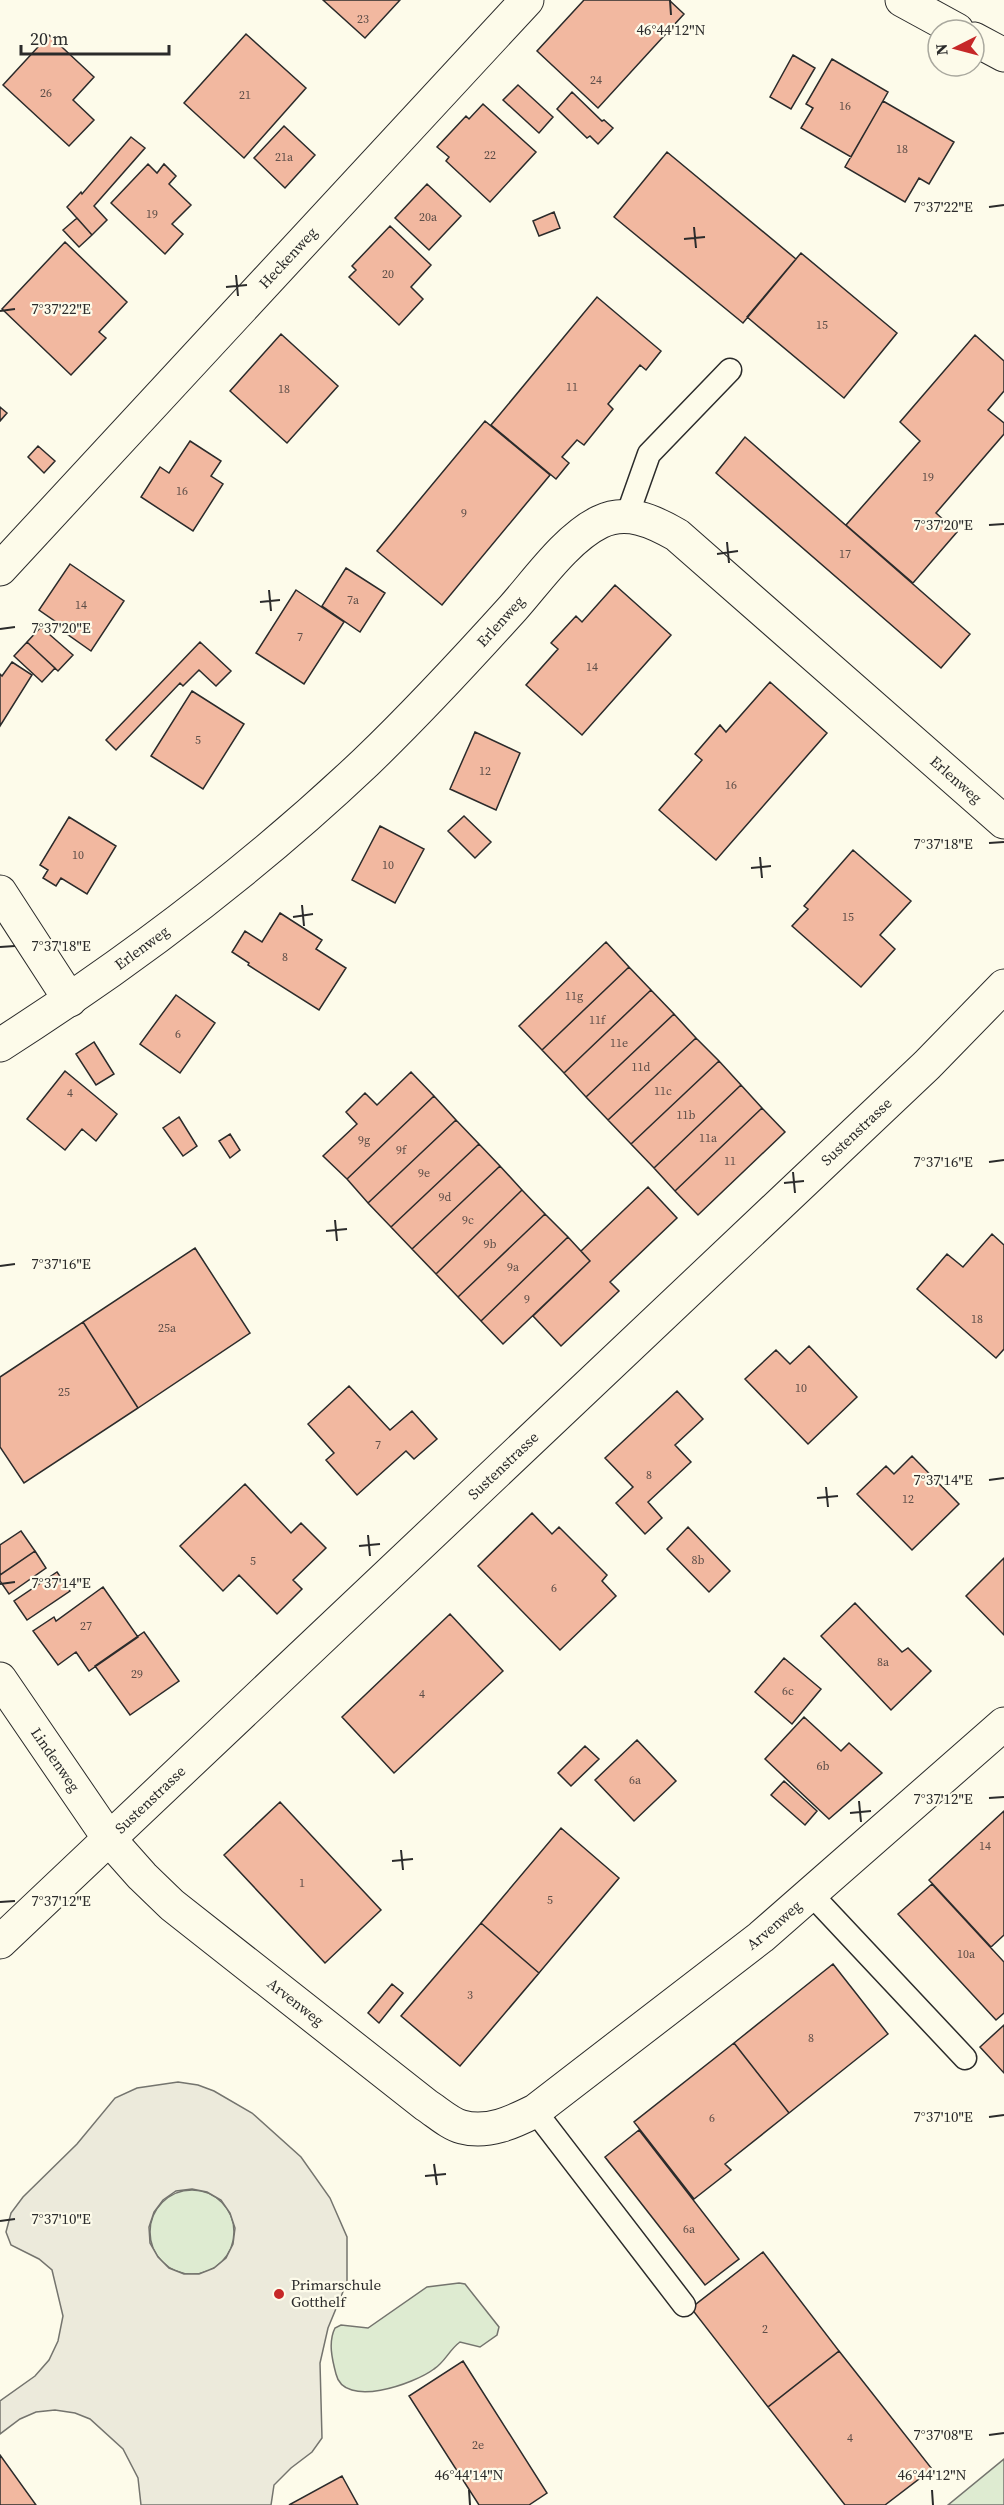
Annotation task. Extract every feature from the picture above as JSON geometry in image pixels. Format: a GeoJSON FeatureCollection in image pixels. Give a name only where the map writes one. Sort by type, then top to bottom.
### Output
{"type":"FeatureCollection","features":[{"type":"Feature","properties":{"kind":"street","name":"Heckenweg"},"geometry":{"type":"LineString","coordinates":[[0,569],[527,0]]}},
{"type":"Feature","properties":{"kind":"street"},"geometry":{"type":"LineString","coordinates":[[902,0],[935,18]]}},
{"type":"Feature","properties":{"kind":"street"},"geometry":{"type":"LineString","coordinates":[[986,45],[1004,55]]}},
{"type":"Feature","properties":{"kind":"street","name":"Erlenweg"},"geometry":{"type":"LineString","coordinates":[[0,1045],[70,1000],[220,889],[366,762],[468,658],[578,536],[601,521],[627,516],[653,521],[676,535],[1004,822]]}},
{"type":"Feature","properties":{"kind":"street"},"geometry":{"type":"LineString","coordinates":[[0,892],[70,1000]]}},
{"type":"Feature","properties":{"kind":"street","name":"Sustenstrasse"},"geometry":{"type":"LineString","coordinates":[[0,1942],[927,1065],[1004,986]]}},
{"type":"Feature","properties":{"kind":"street","name":"Lindenweg"},"geometry":{"type":"LineString","coordinates":[[0,1679],[110,1840]]}},
{"type":"Feature","properties":{"kind":"street","name":"Arvenweg"},"geometry":{"type":"LineString","coordinates":[[110,1840],[172,1905],[426,2105],[461,2127],[486,2129],[511,2123],[535,2111],[761,1937],[1004,1724]]}},
{"type":"Feature","properties":{"kind":"lane"},"geometry":{"type":"LineString","coordinates":[[627,516],[649,454],[730,370]]}},
{"type":"Feature","properties":{"kind":"lane"},"geometry":{"type":"LineString","coordinates":[[811,1894],[965,2058]]}},
{"type":"Feature","properties":{"kind":"lane"},"geometry":{"type":"LineString","coordinates":[[535,2111],[684,2305]]}},
{"type":"Feature","properties":{"kind":"green space"},"geometry":{"type":"Polygon","coordinates":[[[184,2190],[200,2190],[216,2197],[227,2208],[234,2224],[231,2248],[222,2262],[200,2274],[184,2274],[168,2267],[157,2256],[150,2240],[150,2224],[157,2208],[168,2197],[184,2190]]]}},
{"type":"Feature","properties":{"kind":"green space"},"geometry":{"type":"Polygon","coordinates":[[[465,2284],[499,2327],[497,2335],[480,2347],[460,2342],[434,2369],[396,2386],[365,2392],[352,2390],[342,2384],[336,2374],[331,2351],[335,2328],[341,2325],[368,2328],[427,2287],[465,2284]]]}},
{"type":"Feature","properties":{"kind":"green space"},"geometry":{"type":"Polygon","coordinates":[[[1004,2459],[1004,2505],[948,2505],[1004,2459]]]}},
{"type":"Feature","properties":{"kind":"shaded area"},"geometry":{"type":"Polygon","coordinates":[[[178,2082],[198,2085],[214,2091],[252,2113],[301,2157],[330,2198],[347,2237],[347,2282],[328,2328],[320,2363],[322,2438],[312,2452],[274,2485],[271,2505],[141,2505],[138,2478],[123,2449],[90,2419],[75,2413],[55,2410],[36,2412],[20,2419],[0,2434],[0,2401],[35,2376],[49,2360],[58,2341],[63,2316],[52,2270],[39,2259],[11,2245],[6,2232],[11,2213],[23,2197],[77,2144],[115,2098],[137,2088],[178,2082]],[[192,2189],[176,2191],[163,2200],[154,2212],[149,2227],[150,2243],[158,2257],[169,2268],[184,2274],[199,2274],[214,2268],[226,2258],[233,2244],[235,2228],[230,2213],[221,2200],[207,2192],[192,2189]]]}},
{"type":"Feature","properties":{"kind":"building"},"geometry":{"type":"Polygon","coordinates":[[[323,0],[400,0],[365,38],[323,0]]]}},
{"type":"Feature","properties":{"kind":"building"},"geometry":{"type":"Polygon","coordinates":[[[584,0],[669,0],[684,14],[598,108],[537,51],[584,0]]]}},
{"type":"Feature","properties":{"kind":"building"},"geometry":{"type":"Polygon","coordinates":[[[246,34],[306,88],[244,158],[184,103],[246,34]]]}},
{"type":"Feature","properties":{"kind":"building"},"geometry":{"type":"Polygon","coordinates":[[[49,35],[94,77],[73,100],[94,120],[69,146],[3,85],[49,35]]]}},
{"type":"Feature","properties":{"kind":"building"},"geometry":{"type":"Polygon","coordinates":[[[793,55],[815,68],[791,109],[770,97],[793,55]]]}},
{"type":"Feature","properties":{"kind":"building"},"geometry":{"type":"Polygon","coordinates":[[[832,59],[888,92],[851,157],[801,128],[813,108],[806,104],[832,59]]]}},
{"type":"Feature","properties":{"kind":"building"},"geometry":{"type":"Polygon","coordinates":[[[518,85],[553,117],[539,133],[503,100],[518,85]]]}},
{"type":"Feature","properties":{"kind":"building"},"geometry":{"type":"Polygon","coordinates":[[[572,92],[602,121],[604,120],[613,128],[598,144],[590,136],[587,138],[557,109],[572,92]]]}},
{"type":"Feature","properties":{"kind":"building"},"geometry":{"type":"Polygon","coordinates":[[[883,101],[954,142],[929,184],[919,178],[905,202],[845,167],[883,101]]]}},
{"type":"Feature","properties":{"kind":"building"},"geometry":{"type":"Polygon","coordinates":[[[483,104],[536,152],[490,202],[446,161],[449,157],[437,147],[466,116],[469,119],[483,104]]]}},
{"type":"Feature","properties":{"kind":"building"},"geometry":{"type":"Polygon","coordinates":[[[284,126],[315,155],[285,188],[254,158],[284,126]]]}},
{"type":"Feature","properties":{"kind":"building"},"geometry":{"type":"Polygon","coordinates":[[[131,137],[145,148],[94,206],[107,220],[92,235],[67,207],[81,192],[82,194],[131,137]]]}},
{"type":"Feature","properties":{"kind":"building"},"geometry":{"type":"Polygon","coordinates":[[[667,152],[796,259],[743,323],[614,217],[667,152]]]}},
{"type":"Feature","properties":{"kind":"building"},"geometry":{"type":"Polygon","coordinates":[[[148,164],[157,173],[164,164],[176,176],[169,184],[191,205],[172,224],[183,234],[165,254],[111,203],[148,164]]]}},
{"type":"Feature","properties":{"kind":"building"},"geometry":{"type":"Polygon","coordinates":[[[427,184],[461,216],[429,250],[395,218],[427,184]]]}},
{"type":"Feature","properties":{"kind":"building"},"geometry":{"type":"Polygon","coordinates":[[[554,212],[560,228],[539,236],[533,221],[554,212]]]}},
{"type":"Feature","properties":{"kind":"building"},"geometry":{"type":"Polygon","coordinates":[[[77,218],[92,235],[79,247],[63,230],[77,218]]]}},
{"type":"Feature","properties":{"kind":"building"},"geometry":{"type":"Polygon","coordinates":[[[390,226],[431,265],[411,287],[423,299],[399,325],[349,277],[356,270],[352,266],[390,226]]]}},
{"type":"Feature","properties":{"kind":"building"},"geometry":{"type":"Polygon","coordinates":[[[65,242],[127,302],[99,332],[106,338],[71,375],[2,309],[65,242]]]}},
{"type":"Feature","properties":{"kind":"building"},"geometry":{"type":"Polygon","coordinates":[[[801,253],[897,333],[844,398],[747,317],[801,253]]]}},
{"type":"Feature","properties":{"kind":"building"},"geometry":{"type":"Polygon","coordinates":[[[597,297],[661,351],[646,370],[640,365],[608,404],[613,409],[584,445],[577,440],[562,457],[569,463],[556,479],[491,425],[597,297]]]}},
{"type":"Feature","properties":{"kind":"building"},"geometry":{"type":"Polygon","coordinates":[[[281,334],[338,386],[287,443],[230,391],[281,334]]]}},
{"type":"Feature","properties":{"kind":"building"},"geometry":{"type":"Polygon","coordinates":[[[975,335],[1004,361],[1004,391],[988,410],[1004,423],[1004,434],[936,513],[957,532],[913,583],[846,525],[920,441],[900,422],[975,335]]]}},
{"type":"Feature","properties":{"kind":"building"},"geometry":{"type":"Polygon","coordinates":[[[0,407],[7,413],[0,421],[0,407]]]}},
{"type":"Feature","properties":{"kind":"building"},"geometry":{"type":"Polygon","coordinates":[[[485,421],[550,475],[442,605],[377,551],[485,421]]]}},
{"type":"Feature","properties":{"kind":"building"},"geometry":{"type":"Polygon","coordinates":[[[745,437],[970,634],[941,668],[716,473],[745,437]]]}},
{"type":"Feature","properties":{"kind":"building"},"geometry":{"type":"Polygon","coordinates":[[[190,441],[221,461],[211,476],[223,484],[193,531],[141,497],[160,467],[169,473],[190,441]]]}},
{"type":"Feature","properties":{"kind":"building"},"geometry":{"type":"Polygon","coordinates":[[[38,446],[55,461],[44,473],[28,457],[38,446]]]}},
{"type":"Feature","properties":{"kind":"building"},"geometry":{"type":"Polygon","coordinates":[[[70,564],[124,601],[91,651],[67,634],[69,631],[39,610],[70,564]]]}},
{"type":"Feature","properties":{"kind":"building"},"geometry":{"type":"Polygon","coordinates":[[[346,568],[385,593],[360,632],[322,606],[346,568]]]}},
{"type":"Feature","properties":{"kind":"building"},"geometry":{"type":"Polygon","coordinates":[[[615,585],[671,635],[582,735],[526,685],[558,649],[551,643],[576,616],[582,622],[615,585]]]}},
{"type":"Feature","properties":{"kind":"building"},"geometry":{"type":"Polygon","coordinates":[[[296,590],[344,622],[304,684],[256,653],[296,590]]]}},
{"type":"Feature","properties":{"kind":"building"},"geometry":{"type":"Polygon","coordinates":[[[41,627],[73,655],[58,671],[27,642],[41,627]]]}},
{"type":"Feature","properties":{"kind":"building"},"geometry":{"type":"Polygon","coordinates":[[[27,642],[55,668],[42,682],[14,656],[27,642]]]}},
{"type":"Feature","properties":{"kind":"building"},"geometry":{"type":"Polygon","coordinates":[[[200,642],[231,671],[216,686],[199,670],[183,686],[180,683],[116,750],[106,740],[200,642]]]}},
{"type":"Feature","properties":{"kind":"building"},"geometry":{"type":"Polygon","coordinates":[[[12,662],[32,675],[0,726],[0,674],[2,676],[12,662]]]}},
{"type":"Feature","properties":{"kind":"building"},"geometry":{"type":"Polygon","coordinates":[[[770,682],[827,733],[716,860],[659,810],[702,760],[695,754],[720,725],[726,732],[770,682]]]}},
{"type":"Feature","properties":{"kind":"building"},"geometry":{"type":"Polygon","coordinates":[[[192,691],[244,724],[203,789],[151,756],[192,691]]]}},
{"type":"Feature","properties":{"kind":"building"},"geometry":{"type":"Polygon","coordinates":[[[475,732],[520,753],[496,810],[450,789],[475,732]]]}},
{"type":"Feature","properties":{"kind":"building"},"geometry":{"type":"Polygon","coordinates":[[[464,816],[491,842],[475,858],[448,831],[464,816]]]}},
{"type":"Feature","properties":{"kind":"building"},"geometry":{"type":"Polygon","coordinates":[[[69,817],[116,846],[87,894],[61,878],[56,886],[43,878],[48,870],[40,865],[69,817]]]}},
{"type":"Feature","properties":{"kind":"building"},"geometry":{"type":"Polygon","coordinates":[[[380,826],[424,849],[395,903],[352,880],[380,826]]]}},
{"type":"Feature","properties":{"kind":"building"},"geometry":{"type":"Polygon","coordinates":[[[853,850],[911,901],[880,935],[895,949],[861,987],[792,926],[808,909],[804,906],[853,850]]]}},
{"type":"Feature","properties":{"kind":"building"},"geometry":{"type":"Polygon","coordinates":[[[280,913],[322,940],[316,949],[346,968],[319,1010],[248,965],[249,963],[232,952],[245,931],[262,942],[280,913]]]}},
{"type":"Feature","properties":{"kind":"building"},"geometry":{"type":"Polygon","coordinates":[[[606,942],[629,967],[542,1050],[519,1026],[606,942]]]}},
{"type":"Feature","properties":{"kind":"building"},"geometry":{"type":"Polygon","coordinates":[[[629,967],[651,990],[564,1073],[542,1050],[629,967]]]}},
{"type":"Feature","properties":{"kind":"building"},"geometry":{"type":"Polygon","coordinates":[[[651,990],[674,1014],[586,1097],[564,1073],[651,990]]]}},
{"type":"Feature","properties":{"kind":"building"},"geometry":{"type":"Polygon","coordinates":[[[176,995],[215,1023],[180,1073],[140,1044],[176,995]]]}},
{"type":"Feature","properties":{"kind":"building"},"geometry":{"type":"Polygon","coordinates":[[[674,1014],[696,1038],[608,1120],[586,1097],[674,1014]]]}},
{"type":"Feature","properties":{"kind":"building"},"geometry":{"type":"Polygon","coordinates":[[[696,1038],[719,1061],[631,1144],[608,1120],[696,1038]]]}},
{"type":"Feature","properties":{"kind":"building"},"geometry":{"type":"Polygon","coordinates":[[[94,1042],[114,1074],[96,1085],[76,1054],[94,1042]]]}},
{"type":"Feature","properties":{"kind":"building"},"geometry":{"type":"Polygon","coordinates":[[[719,1061],[741,1085],[654,1168],[631,1144],[719,1061]]]}},
{"type":"Feature","properties":{"kind":"building"},"geometry":{"type":"Polygon","coordinates":[[[65,1071],[117,1114],[96,1141],[82,1129],[65,1150],[27,1119],[65,1071]]]}},
{"type":"Feature","properties":{"kind":"building"},"geometry":{"type":"Polygon","coordinates":[[[411,1072],[434,1096],[347,1179],[323,1156],[357,1124],[346,1112],[365,1093],[377,1105],[411,1072]]]}},
{"type":"Feature","properties":{"kind":"building"},"geometry":{"type":"Polygon","coordinates":[[[741,1085],[762,1108],[675,1191],[654,1168],[741,1085]]]}},
{"type":"Feature","properties":{"kind":"building"},"geometry":{"type":"Polygon","coordinates":[[[434,1096],[456,1120],[368,1203],[347,1179],[434,1096]]]}},
{"type":"Feature","properties":{"kind":"building"},"geometry":{"type":"Polygon","coordinates":[[[762,1108],[785,1132],[698,1215],[675,1191],[762,1108]]]}},
{"type":"Feature","properties":{"kind":"building"},"geometry":{"type":"Polygon","coordinates":[[[179,1117],[197,1146],[183,1156],[163,1128],[179,1117]]]}},
{"type":"Feature","properties":{"kind":"building"},"geometry":{"type":"Polygon","coordinates":[[[456,1120],[479,1144],[391,1227],[368,1203],[456,1120]]]}},
{"type":"Feature","properties":{"kind":"building"},"geometry":{"type":"Polygon","coordinates":[[[230,1134],[240,1150],[230,1158],[219,1141],[230,1134]]]}},
{"type":"Feature","properties":{"kind":"building"},"geometry":{"type":"Polygon","coordinates":[[[479,1144],[500,1166],[412,1249],[391,1227],[479,1144]]]}},
{"type":"Feature","properties":{"kind":"building"},"geometry":{"type":"Polygon","coordinates":[[[500,1166],[522,1190],[436,1274],[412,1249],[500,1166]]]}},
{"type":"Feature","properties":{"kind":"building"},"geometry":{"type":"Polygon","coordinates":[[[648,1187],[677,1218],[610,1282],[619,1291],[561,1346],[533,1316],[590,1261],[581,1251],[648,1187]]]}},
{"type":"Feature","properties":{"kind":"building"},"geometry":{"type":"Polygon","coordinates":[[[522,1190],[545,1214],[458,1297],[436,1274],[522,1190]]]}},
{"type":"Feature","properties":{"kind":"building"},"geometry":{"type":"Polygon","coordinates":[[[545,1214],[568,1237],[481,1321],[458,1297],[545,1214]]]}},
{"type":"Feature","properties":{"kind":"building"},"geometry":{"type":"Polygon","coordinates":[[[992,1234],[1004,1245],[1004,1349],[996,1358],[917,1289],[947,1254],[963,1267],[992,1234]]]}},
{"type":"Feature","properties":{"kind":"building"},"geometry":{"type":"Polygon","coordinates":[[[568,1237],[590,1261],[503,1344],[481,1321],[568,1237]]]}},
{"type":"Feature","properties":{"kind":"building"},"geometry":{"type":"Polygon","coordinates":[[[195,1248],[250,1333],[138,1408],[83,1322],[195,1248]]]}},
{"type":"Feature","properties":{"kind":"building"},"geometry":{"type":"Polygon","coordinates":[[[83,1322],[138,1408],[24,1483],[0,1447],[0,1377],[83,1322]]]}},
{"type":"Feature","properties":{"kind":"building"},"geometry":{"type":"Polygon","coordinates":[[[809,1346],[857,1397],[808,1444],[745,1379],[776,1350],[790,1364],[809,1346]]]}},
{"type":"Feature","properties":{"kind":"building"},"geometry":{"type":"Polygon","coordinates":[[[349,1386],[390,1430],[412,1411],[437,1439],[414,1459],[406,1451],[357,1495],[326,1460],[334,1453],[308,1424],[349,1386]]]}},
{"type":"Feature","properties":{"kind":"building"},"geometry":{"type":"Polygon","coordinates":[[[677,1391],[703,1419],[675,1445],[691,1462],[648,1502],[662,1518],[645,1534],[616,1503],[633,1487],[605,1458],[677,1391]]]}},
{"type":"Feature","properties":{"kind":"building"},"geometry":{"type":"Polygon","coordinates":[[[912,1456],[959,1504],[912,1550],[857,1494],[886,1466],[894,1474],[912,1456]]]}},
{"type":"Feature","properties":{"kind":"building"},"geometry":{"type":"Polygon","coordinates":[[[245,1484],[291,1533],[301,1523],[326,1548],[293,1580],[302,1589],[277,1614],[239,1575],[223,1591],[180,1546],[245,1484]]]}},
{"type":"Feature","properties":{"kind":"building"},"geometry":{"type":"Polygon","coordinates":[[[532,1513],[552,1534],[559,1527],[607,1575],[602,1581],[616,1596],[560,1650],[478,1566],[532,1513]]]}},
{"type":"Feature","properties":{"kind":"building"},"geometry":{"type":"Polygon","coordinates":[[[688,1527],[730,1571],[709,1592],[667,1549],[688,1527]]]}},
{"type":"Feature","properties":{"kind":"building"},"geometry":{"type":"Polygon","coordinates":[[[21,1531],[35,1551],[0,1575],[0,1545],[21,1531]]]}},
{"type":"Feature","properties":{"kind":"building"},"geometry":{"type":"Polygon","coordinates":[[[35,1551],[46,1568],[9,1594],[0,1581],[0,1575],[35,1551]]]}},
{"type":"Feature","properties":{"kind":"building"},"geometry":{"type":"Polygon","coordinates":[[[1004,1558],[1004,1635],[966,1596],[1004,1558]]]}},
{"type":"Feature","properties":{"kind":"building"},"geometry":{"type":"Polygon","coordinates":[[[57,1572],[70,1591],[27,1620],[14,1601],[57,1572]]]}},
{"type":"Feature","properties":{"kind":"building"},"geometry":{"type":"Polygon","coordinates":[[[103,1587],[138,1637],[89,1671],[76,1652],[58,1665],[33,1631],[54,1617],[56,1621],[103,1587]]]}},
{"type":"Feature","properties":{"kind":"building"},"geometry":{"type":"Polygon","coordinates":[[[855,1603],[902,1652],[908,1648],[931,1671],[891,1710],[821,1636],[855,1603]]]}},
{"type":"Feature","properties":{"kind":"building"},"geometry":{"type":"Polygon","coordinates":[[[450,1614],[503,1671],[394,1773],[342,1717],[450,1614]]]}},
{"type":"Feature","properties":{"kind":"building"},"geometry":{"type":"Polygon","coordinates":[[[144,1632],[179,1681],[130,1715],[95,1666],[144,1632]]]}},
{"type":"Feature","properties":{"kind":"building"},"geometry":{"type":"Polygon","coordinates":[[[784,1658],[821,1689],[792,1724],[755,1692],[784,1658]]]}},
{"type":"Feature","properties":{"kind":"building"},"geometry":{"type":"Polygon","coordinates":[[[804,1717],[841,1751],[849,1743],[882,1773],[829,1819],[765,1759],[804,1717]]]}},
{"type":"Feature","properties":{"kind":"building"},"geometry":{"type":"Polygon","coordinates":[[[637,1740],[676,1781],[634,1821],[595,1780],[637,1740]]]}},
{"type":"Feature","properties":{"kind":"building"},"geometry":{"type":"Polygon","coordinates":[[[585,1746],[599,1759],[571,1786],[558,1773],[585,1746]]]}},
{"type":"Feature","properties":{"kind":"building"},"geometry":{"type":"Polygon","coordinates":[[[784,1781],[817,1811],[805,1825],[771,1795],[784,1781]]]}},
{"type":"Feature","properties":{"kind":"building"},"geometry":{"type":"Polygon","coordinates":[[[280,1802],[381,1910],[325,1963],[224,1855],[280,1802]]]}},
{"type":"Feature","properties":{"kind":"building"},"geometry":{"type":"Polygon","coordinates":[[[1004,1811],[1004,1935],[991,1947],[929,1880],[1004,1811]]]}},
{"type":"Feature","properties":{"kind":"building"},"geometry":{"type":"Polygon","coordinates":[[[561,1828],[619,1878],[539,1973],[481,1923],[561,1828]]]}},
{"type":"Feature","properties":{"kind":"building"},"geometry":{"type":"Polygon","coordinates":[[[932,1884],[1004,1962],[1004,2013],[996,2020],[898,1914],[932,1884]]]}},
{"type":"Feature","properties":{"kind":"building"},"geometry":{"type":"Polygon","coordinates":[[[481,1923],[539,1973],[460,2066],[401,2016],[481,1923]]]}},
{"type":"Feature","properties":{"kind":"building"},"geometry":{"type":"Polygon","coordinates":[[[833,1964],[888,2034],[789,2113],[734,2043],[833,1964]]]}},
{"type":"Feature","properties":{"kind":"building"},"geometry":{"type":"Polygon","coordinates":[[[392,1984],[403,1993],[379,2023],[368,2013],[392,1984]]]}},
{"type":"Feature","properties":{"kind":"building"},"geometry":{"type":"Polygon","coordinates":[[[1004,2025],[1004,2073],[980,2047],[1004,2025]]]}},
{"type":"Feature","properties":{"kind":"building"},"geometry":{"type":"Polygon","coordinates":[[[734,2043],[789,2113],[725,2164],[731,2170],[694,2199],[634,2122],[734,2043]]]}},
{"type":"Feature","properties":{"kind":"building"},"geometry":{"type":"Polygon","coordinates":[[[639,2130],[739,2259],[705,2285],[605,2157],[639,2130]]]}},
{"type":"Feature","properties":{"kind":"building"},"geometry":{"type":"Polygon","coordinates":[[[763,2252],[839,2351],[768,2407],[691,2308],[763,2252]]]}},
{"type":"Feature","properties":{"kind":"building"},"geometry":{"type":"Polygon","coordinates":[[[839,2351],[932,2469],[885,2505],[845,2505],[768,2407],[839,2351]]]}},
{"type":"Feature","properties":{"kind":"building"},"geometry":{"type":"Polygon","coordinates":[[[463,2361],[547,2493],[529,2505],[479,2505],[409,2396],[463,2361]]]}},
{"type":"Feature","properties":{"kind":"building"},"geometry":{"type":"Polygon","coordinates":[[[0,2455],[36,2505],[0,2505],[0,2455]]]}},
{"type":"Feature","properties":{"kind":"building"},"geometry":{"type":"Polygon","coordinates":[[[342,2476],[358,2505],[289,2505],[342,2476]]]}},
{"type":"Feature","properties":{"kind":"place","name":"Primarschule Gotthelf"},"geometry":{"type":"Point","coordinates":[279,2294]}}]}
